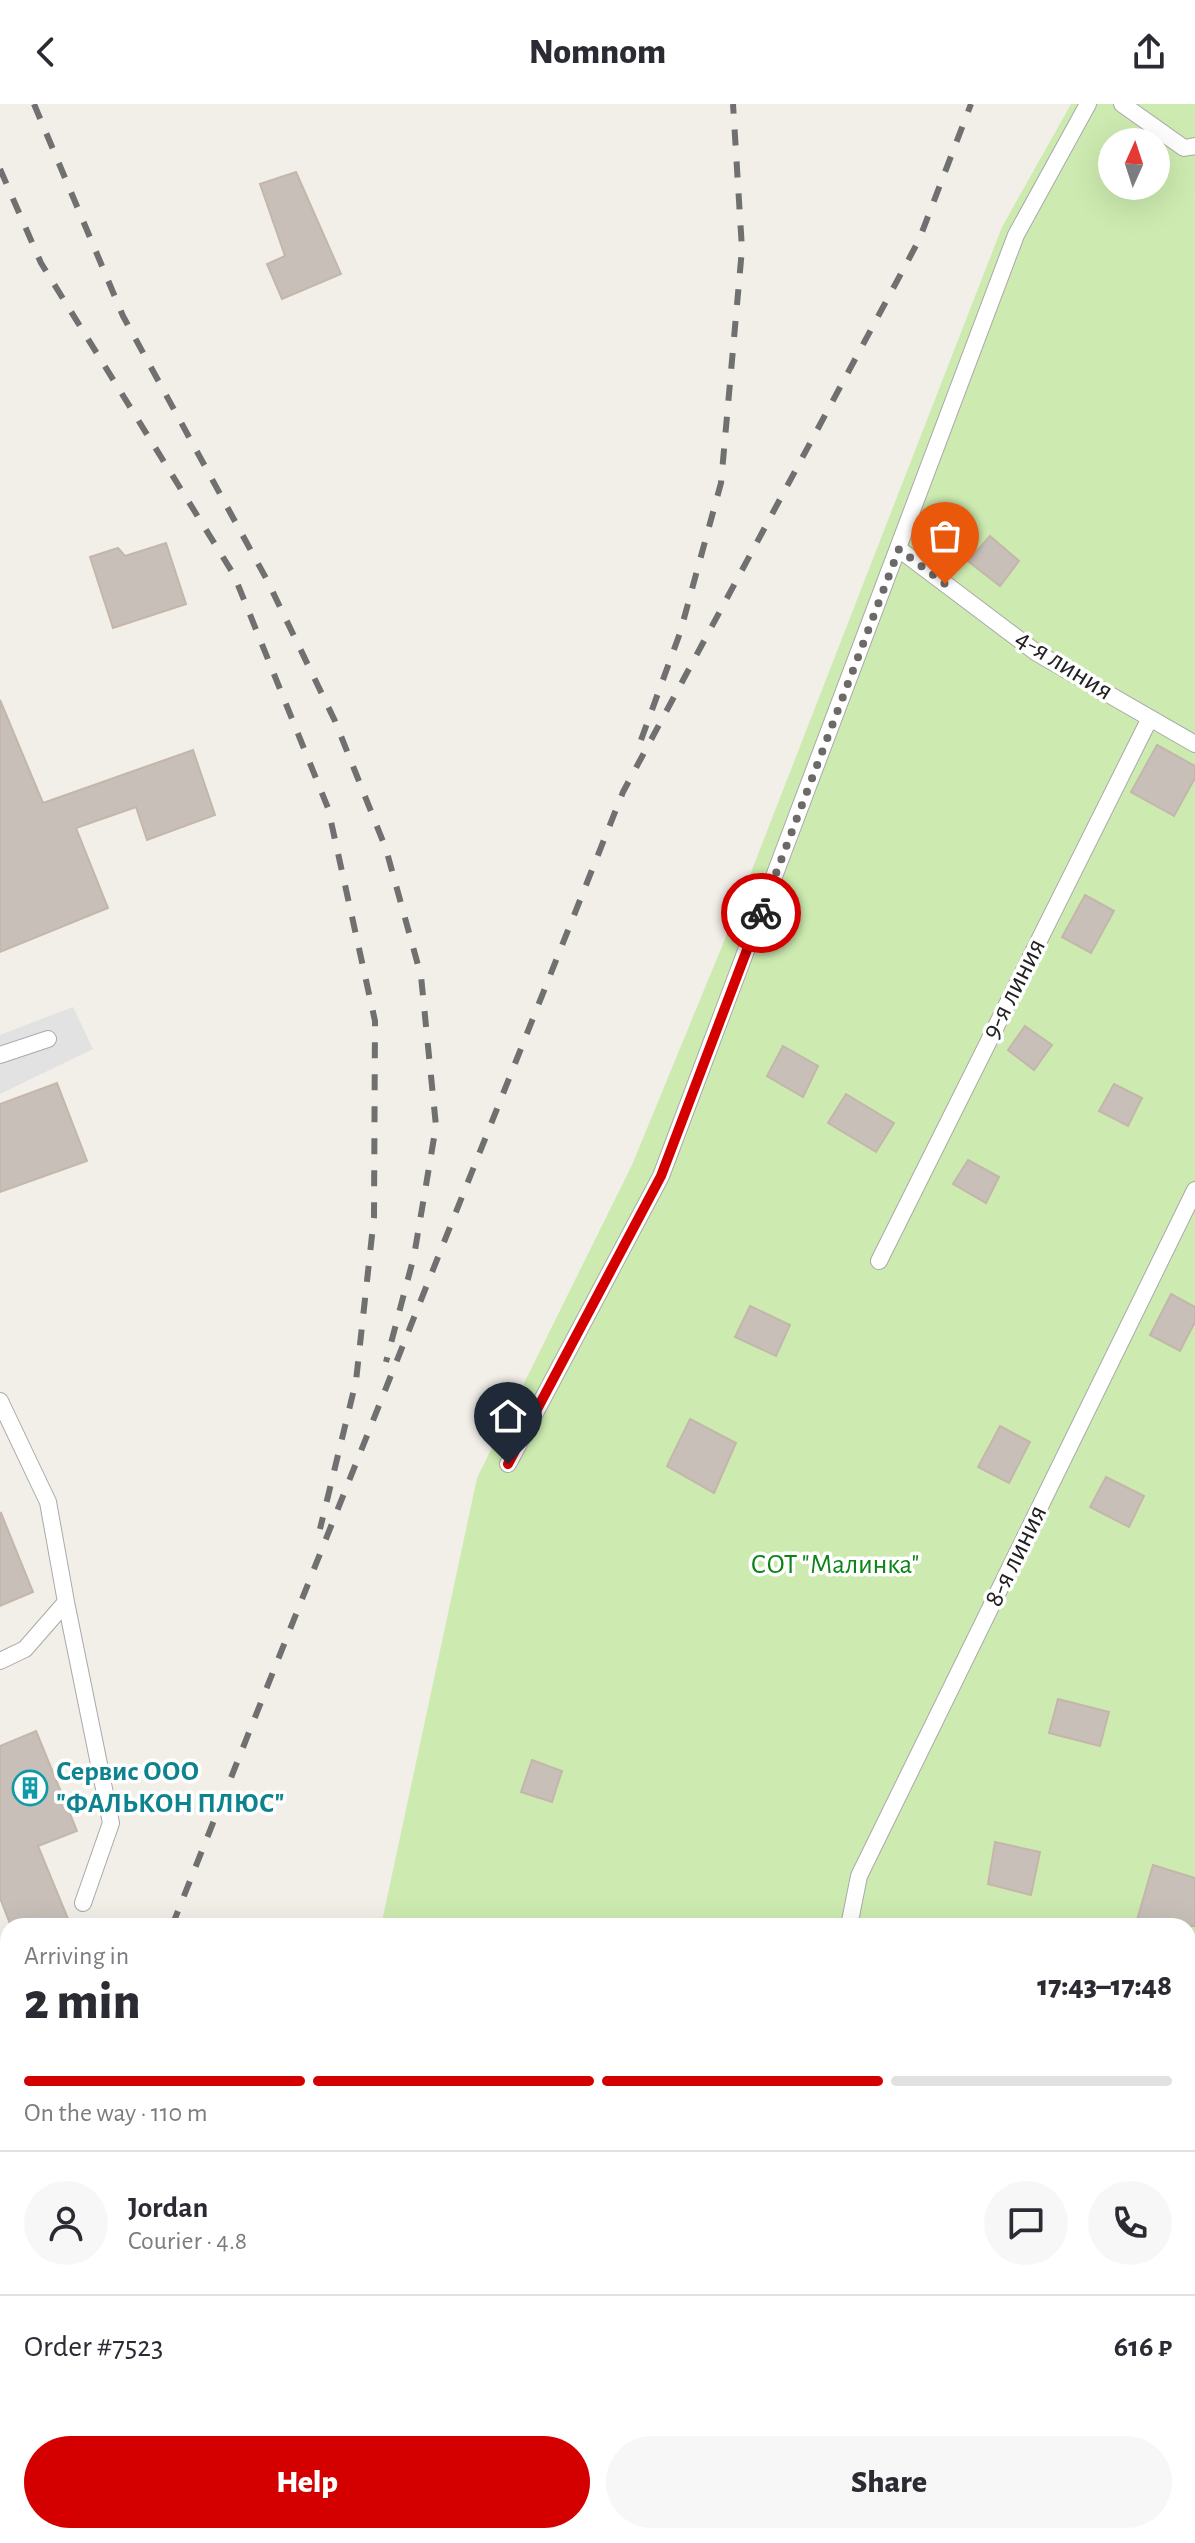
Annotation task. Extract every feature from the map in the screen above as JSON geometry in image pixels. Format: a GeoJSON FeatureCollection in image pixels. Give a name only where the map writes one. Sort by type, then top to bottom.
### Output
{"type":"FeatureCollection","features":[{"type":"Feature","properties":{"kind":"lane"},"geometry":{"type":"LineString","coordinates":[[508,1464],[661,1176],[1016,235],[1088,104]]}},
{"type":"Feature","properties":{"kind":"lane"},"geometry":{"type":"LineString","coordinates":[[1122,104],[1184,148],[1195,146]]}},
{"type":"Feature","properties":{"kind":"lane","name":"4-я линия"},"geometry":{"type":"LineString","coordinates":[[899,549],[1037,653],[1195,744]]}},
{"type":"Feature","properties":{"kind":"lane","name":"9-я линия"},"geometry":{"type":"LineString","coordinates":[[879,1261],[1150,718]]}},
{"type":"Feature","properties":{"kind":"lane"},"geometry":{"type":"LineString","coordinates":[[0,1055],[48,1039]]}},
{"type":"Feature","properties":{"kind":"lane","name":"8-я линия"},"geometry":{"type":"LineString","coordinates":[[851,1918],[859,1876],[1195,1190]]}},
{"type":"Feature","properties":{"kind":"lane"},"geometry":{"type":"LineString","coordinates":[[0,1401],[48,1502],[111,1823],[83,1903]]}},
{"type":"Feature","properties":{"kind":"lane"},"geometry":{"type":"LineString","coordinates":[[0,1661],[25,1649],[66,1602]]}},
{"type":"Feature","properties":{"kind":"green space","name":"СОТ \"Малинка\""},"geometry":{"type":"Polygon","coordinates":[[[1071,104],[1195,104],[1195,1918],[383,1918],[477,1478],[632,1165],[727,934],[1002,227],[1071,104]]]}},
{"type":"Feature","properties":{"kind":"shaded area"},"geometry":{"type":"Polygon","coordinates":[[[73,1007],[93,1049],[0,1094],[0,1035],[73,1007]]]}},
{"type":"Feature","properties":{"kind":"building"},"geometry":{"type":"Polygon","coordinates":[[[296,172],[341,274],[282,299],[267,264],[285,256],[260,184],[296,172]]]}},
{"type":"Feature","properties":{"kind":"building"},"geometry":{"type":"Polygon","coordinates":[[[990,536],[1019,561],[1000,586],[968,561],[990,536]]]}},
{"type":"Feature","properties":{"kind":"building"},"geometry":{"type":"Polygon","coordinates":[[[166,543],[186,604],[113,628],[90,557],[118,548],[125,556],[166,543]]]}},
{"type":"Feature","properties":{"kind":"building"},"geometry":{"type":"Polygon","coordinates":[[[0,700],[43,803],[193,750],[215,815],[147,840],[136,807],[76,828],[108,908],[0,952],[0,700]]]}},
{"type":"Feature","properties":{"kind":"building"},"geometry":{"type":"Polygon","coordinates":[[[1157,745],[1195,766],[1195,778],[1174,816],[1131,792],[1157,745]]]}},
{"type":"Feature","properties":{"kind":"building"},"geometry":{"type":"Polygon","coordinates":[[[1085,895],[1114,911],[1091,953],[1062,937],[1085,895]]]}},
{"type":"Feature","properties":{"kind":"building"},"geometry":{"type":"Polygon","coordinates":[[[1025,1026],[1052,1045],[1034,1070],[1008,1050],[1025,1026]]]}},
{"type":"Feature","properties":{"kind":"building"},"geometry":{"type":"Polygon","coordinates":[[[783,1046],[818,1066],[803,1097],[767,1076],[783,1046]]]}},
{"type":"Feature","properties":{"kind":"building"},"geometry":{"type":"Polygon","coordinates":[[[57,1083],[87,1161],[0,1192],[0,1104],[57,1083]]]}},
{"type":"Feature","properties":{"kind":"building"},"geometry":{"type":"Polygon","coordinates":[[[1114,1084],[1142,1098],[1128,1126],[1099,1111],[1114,1084]]]}},
{"type":"Feature","properties":{"kind":"building"},"geometry":{"type":"Polygon","coordinates":[[[846,1094],[894,1123],[876,1152],[828,1123],[846,1094]]]}},
{"type":"Feature","properties":{"kind":"building"},"geometry":{"type":"Polygon","coordinates":[[[968,1160],[999,1177],[986,1203],[953,1184],[968,1160]]]}},
{"type":"Feature","properties":{"kind":"building"},"geometry":{"type":"Polygon","coordinates":[[[1171,1294],[1195,1307],[1195,1322],[1180,1351],[1150,1335],[1171,1294]]]}},
{"type":"Feature","properties":{"kind":"building"},"geometry":{"type":"Polygon","coordinates":[[[750,1306],[790,1325],[776,1356],[735,1337],[750,1306]]]}},
{"type":"Feature","properties":{"kind":"building"},"geometry":{"type":"Polygon","coordinates":[[[690,1419],[736,1443],[714,1493],[667,1466],[690,1419]]]}},
{"type":"Feature","properties":{"kind":"building"},"geometry":{"type":"Polygon","coordinates":[[[1000,1426],[1030,1442],[1009,1483],[978,1467],[1000,1426]]]}},
{"type":"Feature","properties":{"kind":"building"},"geometry":{"type":"Polygon","coordinates":[[[1106,1477],[1144,1496],[1129,1527],[1090,1507],[1106,1477]]]}},
{"type":"Feature","properties":{"kind":"building"},"geometry":{"type":"Polygon","coordinates":[[[0,1514],[33,1592],[0,1606],[0,1514]]]}},
{"type":"Feature","properties":{"kind":"building"},"geometry":{"type":"Polygon","coordinates":[[[1058,1699],[1109,1712],[1100,1746],[1049,1733],[1058,1699]]]}},
{"type":"Feature","properties":{"kind":"building","name":"Сервис ООО \"ФАЛЬКОН ПЛЮС\""},"geometry":{"type":"Polygon","coordinates":[[[36,1731],[77,1831],[38,1846],[68,1918],[8,1918],[0,1898],[0,1746],[36,1731]]]}},
{"type":"Feature","properties":{"kind":"building"},"geometry":{"type":"Polygon","coordinates":[[[532,1760],[562,1771],[552,1802],[521,1792],[532,1760]]]}},
{"type":"Feature","properties":{"kind":"building"},"geometry":{"type":"Polygon","coordinates":[[[995,1842],[1040,1852],[1031,1895],[988,1884],[995,1842]]]}},
{"type":"Feature","properties":{"kind":"building"},"geometry":{"type":"Polygon","coordinates":[[[1153,1865],[1195,1878],[1195,1918],[1138,1918],[1153,1865]]]}},
{"type":"Feature","properties":{"kind":"railway"},"geometry":{"type":"LineString","coordinates":[[34,104],[123,316],[267,580],[335,721],[386,849],[421,976],[436,1126],[414,1256],[386,1362]]}},
{"type":"Feature","properties":{"kind":"railway"},"geometry":{"type":"LineString","coordinates":[[641,740],[680,633],[721,483],[742,249],[733,104]]}},
{"type":"Feature","properties":{"kind":"railway"},"geometry":{"type":"LineString","coordinates":[[175,1918],[623,792],[919,240],[971,104]]}},
{"type":"Feature","properties":{"kind":"railway"},"geometry":{"type":"LineString","coordinates":[[0,169],[41,263],[234,575],[328,808],[375,1021],[374,1217],[356,1381],[320,1529]]}},
{"type":"Feature","properties":{"kind":"way so far"},"geometry":{"type":"LineString","coordinates":[[761,913],[899,549],[945,584]]}},
{"type":"Feature","properties":{"kind":"place","name":"Сервис ООО \"ФАЛЬКОН ПЛЮС\""},"geometry":{"type":"Point","coordinates":[30,1788]}},
{"type":"Feature","properties":{"kind":"route"},"geometry":{"type":"LineString","coordinates":[[508,1464],[661,1176],[761,913]]}}]}
